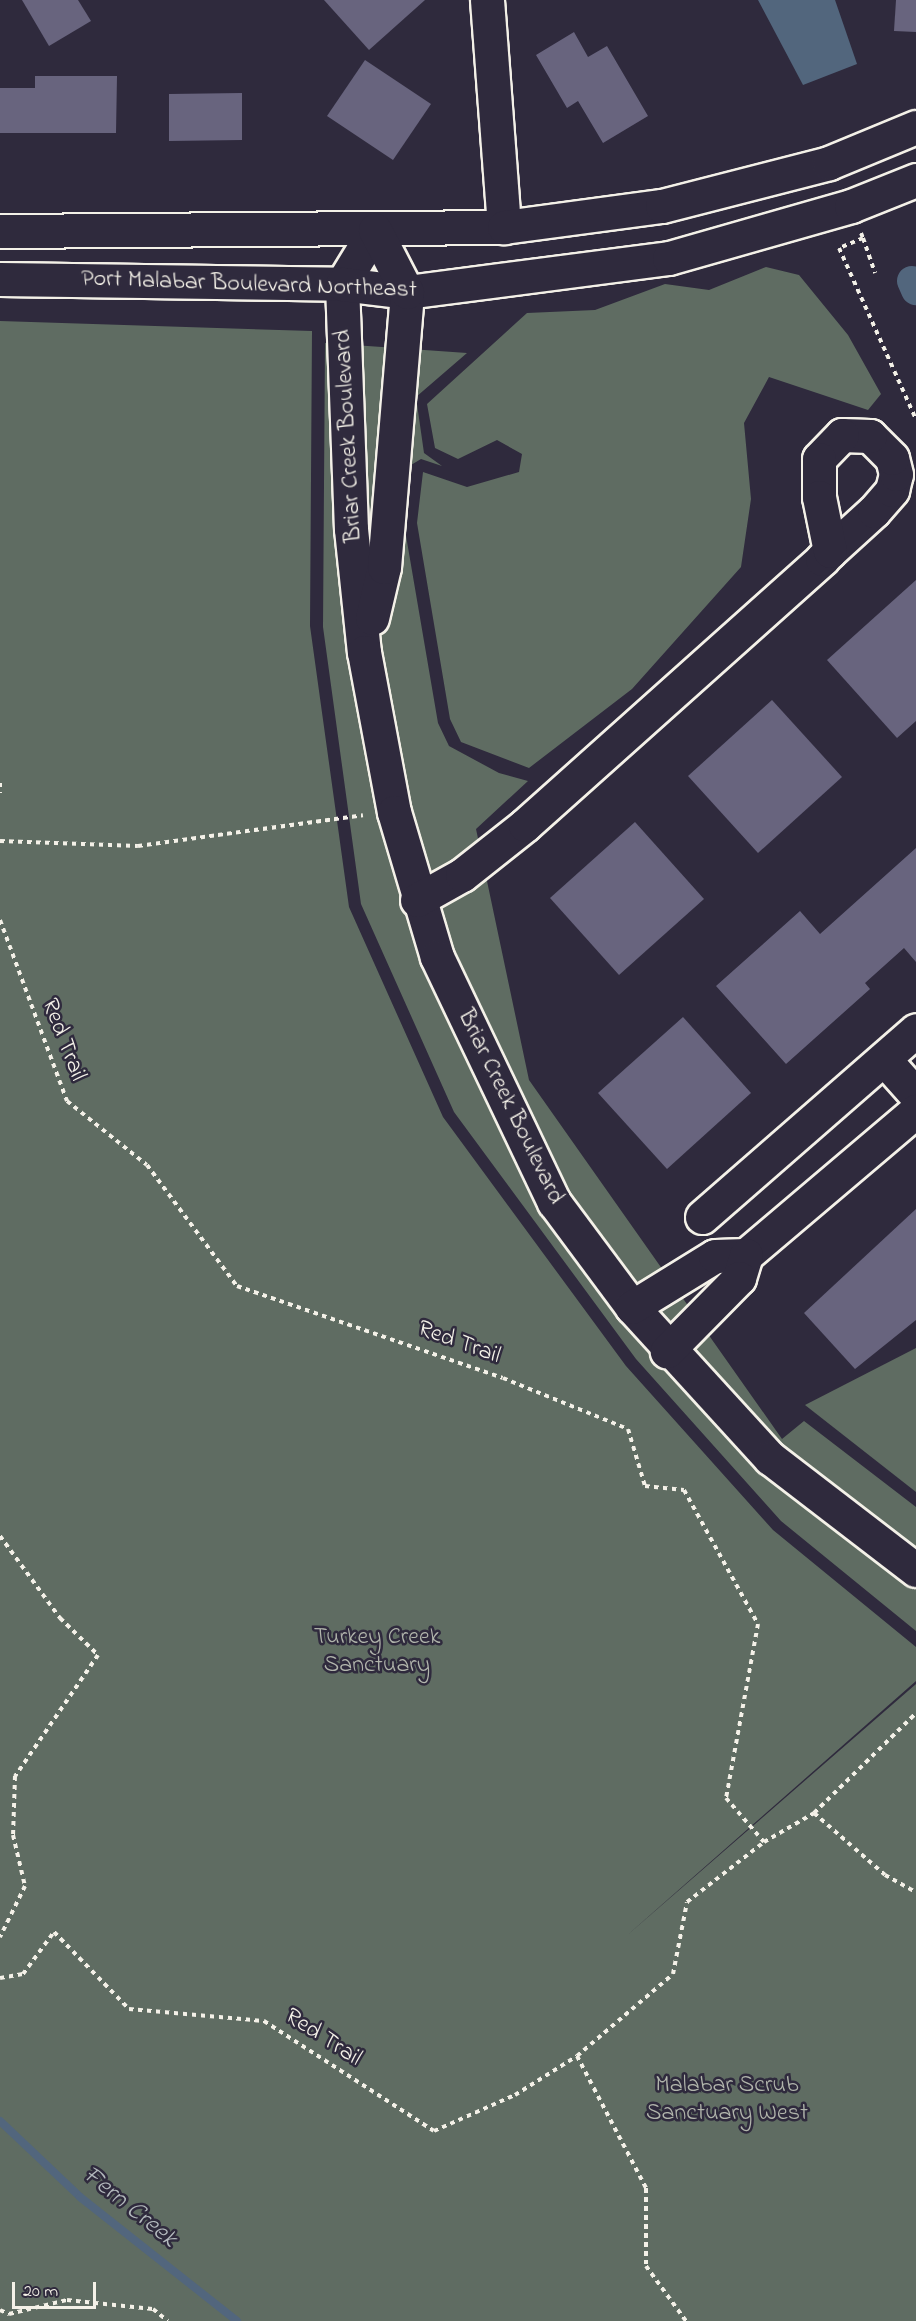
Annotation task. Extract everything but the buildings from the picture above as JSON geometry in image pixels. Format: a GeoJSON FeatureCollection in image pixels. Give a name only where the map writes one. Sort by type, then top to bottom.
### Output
{"type":"FeatureCollection","features":[{"type":"Feature","properties":{"kind":"street"},"geometry":{"type":"LineString","coordinates":[[488,0],[504,226]]}},
{"type":"Feature","properties":{"kind":"street","name":"Port Malabar Boulevard Northeast"},"geometry":{"type":"LineString","coordinates":[[0,231],[375,230],[504,226],[662,206],[829,163],[916,127]]}},
{"type":"Feature","properties":{"kind":"street","name":"Port Malabar Boulevard Northeast"},"geometry":{"type":"LineString","coordinates":[[0,279],[342,284],[407,292],[669,258],[851,206],[916,180]]}},
{"type":"Feature","properties":{"kind":"street"},"geometry":{"type":"LineString","coordinates":[[375,230],[407,292]]}},
{"type":"Feature","properties":{"kind":"street"},"geometry":{"type":"LineString","coordinates":[[342,284],[375,230]]}},
{"type":"Feature","properties":{"kind":"street","name":"Briar Creek Boulevard"},"geometry":{"type":"LineString","coordinates":[[342,284],[351,529],[364,652],[394,812],[417,900],[438,957],[554,1202],[632,1307],[667,1351],[770,1458],[916,1570]]}},
{"type":"Feature","properties":{"kind":"street","name":"Briar Creek Boulevard"},"geometry":{"type":"LineString","coordinates":[[364,652],[384,567],[407,292]]}},
{"type":"Feature","properties":{"kind":"street"},"geometry":{"type":"LineString","coordinates":[[417,900],[462,875],[525,825],[830,551]]}},
{"type":"Feature","properties":{"kind":"street"},"geometry":{"type":"LineString","coordinates":[[702,1217],[916,1030]]}},
{"type":"Feature","properties":{"kind":"street"},"geometry":{"type":"LineString","coordinates":[[884,1059],[916,1095]]}},
{"type":"Feature","properties":{"kind":"street"},"geometry":{"type":"LineString","coordinates":[[667,1351],[739,1278],[746,1255],[916,1111]]}},
{"type":"Feature","properties":{"kind":"street"},"geometry":{"type":"LineString","coordinates":[[632,1307],[715,1256],[746,1255]]}},
{"type":"Feature","properties":{"kind":"path"},"geometry":{"type":"LineString","coordinates":[[851,206],[875,273]]}},
{"type":"Feature","properties":{"kind":"path"},"geometry":{"type":"LineString","coordinates":[[862,238],[839,248],[916,419]]}},
{"type":"Feature","properties":{"kind":"path"},"geometry":{"type":"LineString","coordinates":[[0,783],[0,793]]}},
{"type":"Feature","properties":{"kind":"path"},"geometry":{"type":"LineString","coordinates":[[0,841],[138,846],[255,826],[394,812]]}},
{"type":"Feature","properties":{"kind":"path","name":"Red Trail"},"geometry":{"type":"LineString","coordinates":[[0,920],[67,1101],[147,1165],[237,1286],[503,1378],[628,1429],[645,1486],[684,1490],[758,1624],[726,1798],[764,1842]]}},
{"type":"Feature","properties":{"kind":"path"},"geometry":{"type":"LineString","coordinates":[[0,1536],[60,1618],[98,1655],[15,1776],[13,1835],[25,1886],[0,1937]]}},
{"type":"Feature","properties":{"kind":"path","name":"Red Trail"},"geometry":{"type":"LineString","coordinates":[[0,1978],[22,1974],[54,1932],[129,2009],[264,2020],[434,2131],[515,2095],[577,2056],[674,1974],[687,1902],[764,1842],[814,1813],[916,1713]]}},
{"type":"Feature","properties":{"kind":"path"},"geometry":{"type":"LineString","coordinates":[[814,1813],[885,1875],[916,1892]]}},
{"type":"Feature","properties":{"kind":"path"},"geometry":{"type":"LineString","coordinates":[[577,2056],[646,2188],[646,2266],[686,2321]]}},
{"type":"Feature","properties":{"kind":"path"},"geometry":{"type":"LineString","coordinates":[[0,2310],[9,2314],[67,2300],[153,2309],[168,2321]]}},
{"type":"Feature","properties":{"kind":"green space"},"geometry":{"type":"Polygon","coordinates":[[[766,267],[799,275],[848,335],[881,394],[868,410],[769,377],[744,423],[751,499],[741,567],[632,689],[529,768],[461,742],[450,719],[417,523],[423,472],[467,487],[519,472],[522,454],[497,440],[458,459],[435,448],[427,404],[527,313],[595,310],[665,284],[709,290],[766,267]]]}},
{"type":"Feature","properties":{"kind":"green space","name":"Turkey Creek Sanctuary"},"geometry":{"type":"Polygon","coordinates":[[[0,321],[312,331],[310,626],[349,907],[443,1117],[626,1366],[773,1530],[916,1647],[916,1681],[624,1938],[916,1684],[916,2321],[0,2321],[0,321]]]}},
{"type":"Feature","properties":{"kind":"green space"},"geometry":{"type":"Polygon","coordinates":[[[325,343],[467,353],[416,397],[424,453],[442,466],[421,459],[411,465],[404,524],[438,723],[449,746],[499,773],[528,781],[476,829],[529,1080],[782,1439],[804,1421],[916,1507],[916,1631],[781,1521],[636,1359],[454,1112],[361,904],[323,627],[325,343]]]}},
{"type":"Feature","properties":{"kind":"green space"},"geometry":{"type":"Polygon","coordinates":[[[916,1348],[916,1492],[805,1405],[916,1348]]]}},
{"type":"Feature","properties":{"kind":"water"},"geometry":{"type":"Polygon","coordinates":[[[758,0],[835,0],[857,64],[803,85],[758,0]]]}},
{"type":"Feature","properties":{"kind":"waterway"},"geometry":{"type":"LineString","coordinates":[[912,281],[916,290]]}},
{"type":"Feature","properties":{"kind":"waterway","name":"Fern Creek"},"geometry":{"type":"LineString","coordinates":[[0,2121],[80,2197],[237,2321]]}},
{"type":"Feature","properties":{"kind":"park label","name":"Malabar Scrub Sanctuary West"},"geometry":{"type":"Point","coordinates":[727,2100]}}]}
